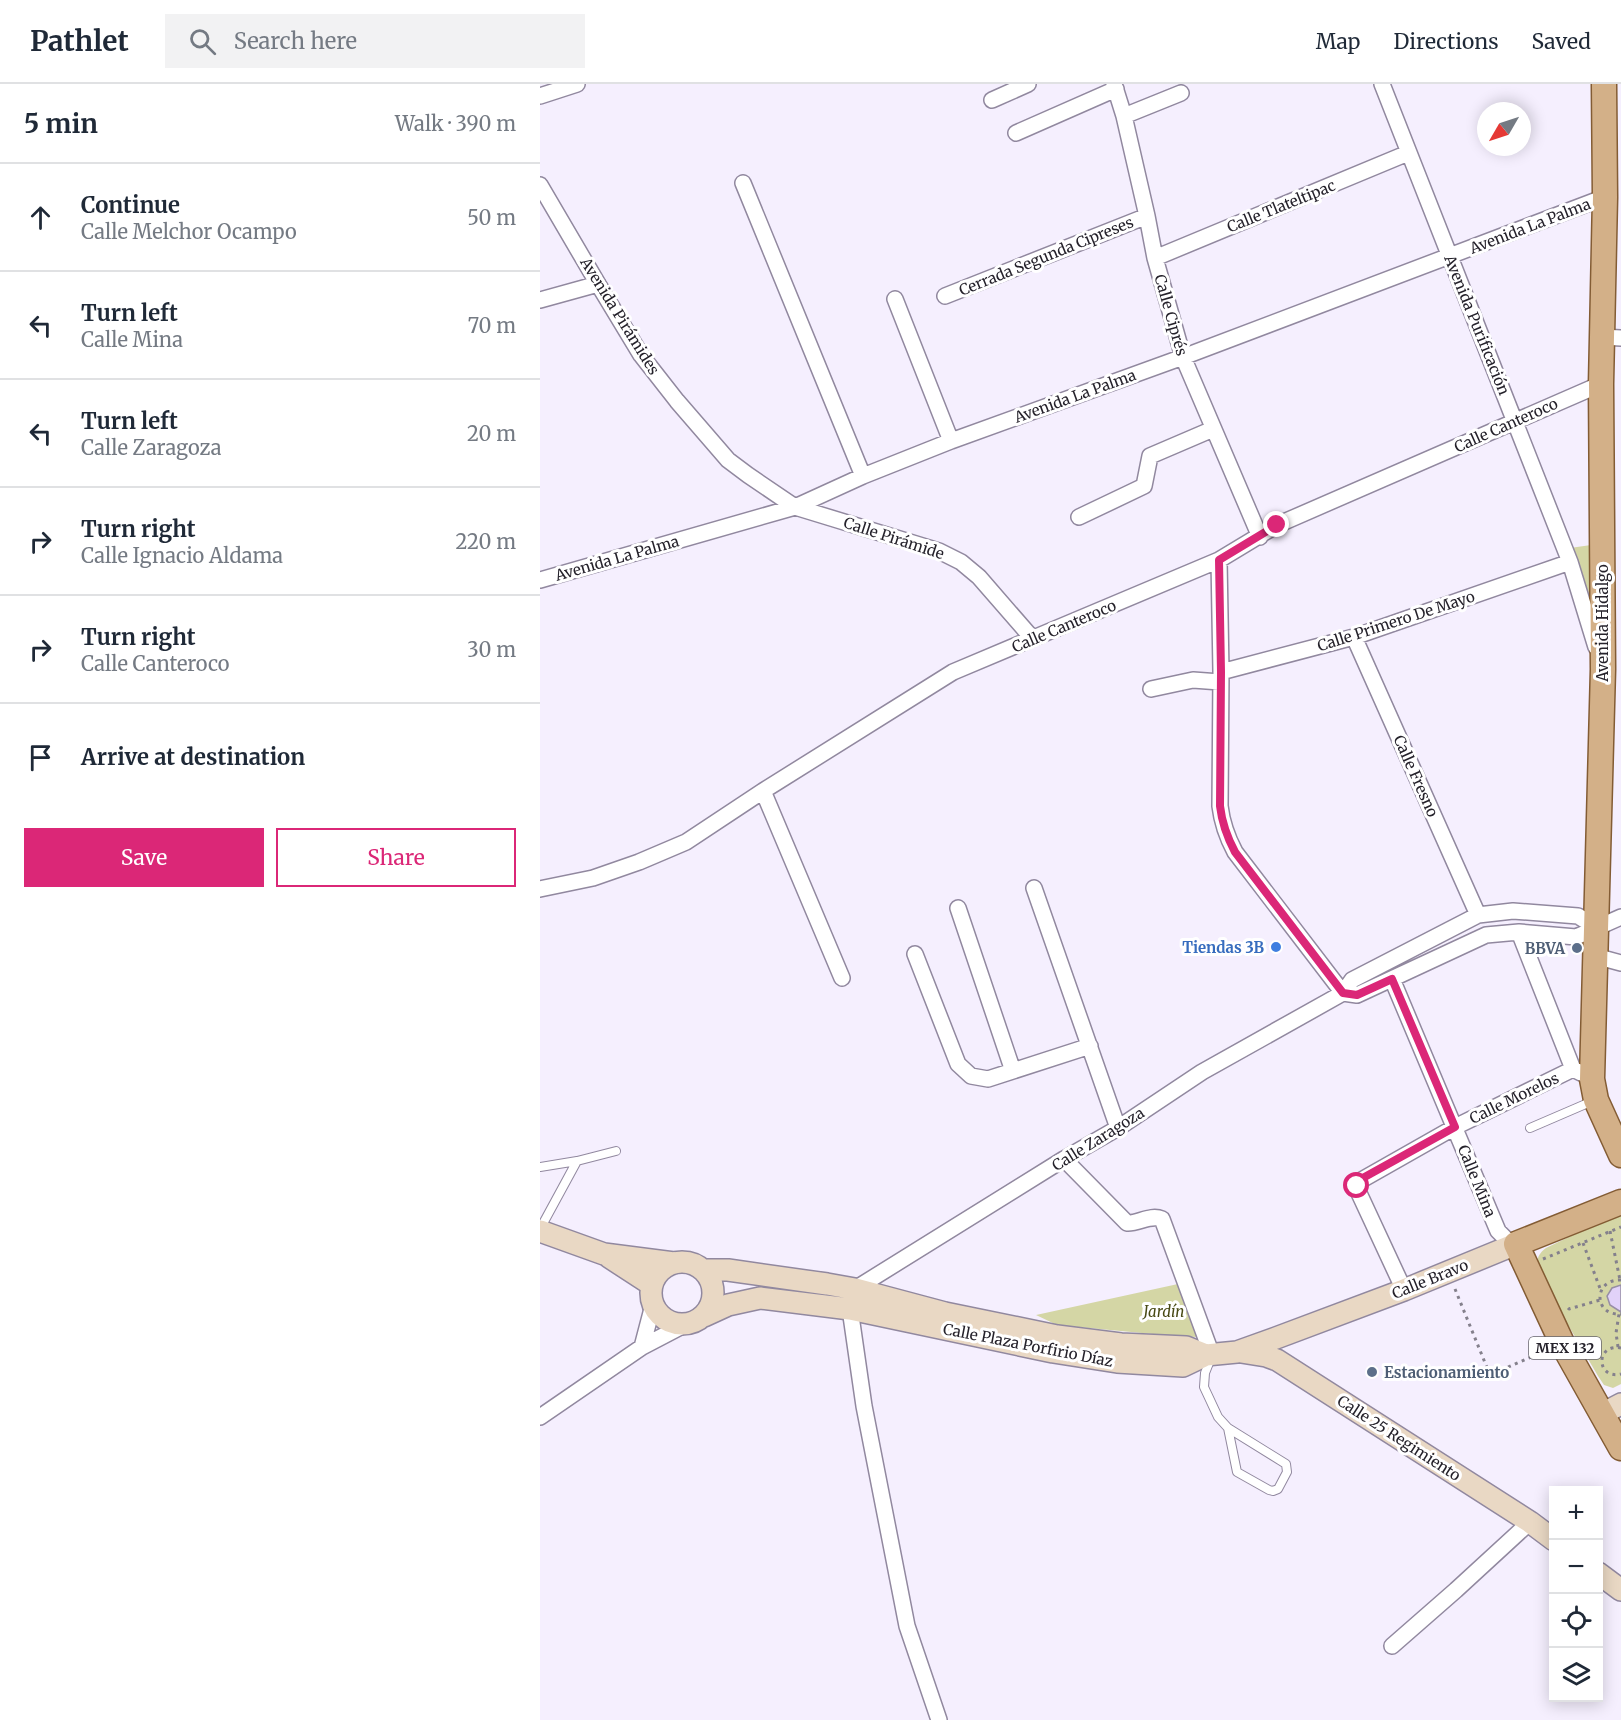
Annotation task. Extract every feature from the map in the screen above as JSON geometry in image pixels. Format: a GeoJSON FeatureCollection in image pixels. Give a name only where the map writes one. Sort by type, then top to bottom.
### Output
{"type":"FeatureCollection","features":[{"type":"Feature","properties":{"kind":"main road","name":"Avenida Hidalgo"},"geometry":{"type":"LineString","coordinates":[[1604,84],[1605,197],[1612,338],[1601,384],[1603,669],[1595,956],[1587,1082],[1621,1155]]}},
{"type":"Feature","properties":{"kind":"main road","name":"Calle Bravo"},"geometry":{"type":"LineString","coordinates":[[1237,1352],[1404,1290],[1621,1202]]}},
{"type":"Feature","properties":{"kind":"main road"},"geometry":{"type":"LineString","coordinates":[[540,1230],[604,1254],[695,1264],[710,1278],[713,1298],[710,1308],[695,1320]]}},
{"type":"Feature","properties":{"kind":"main road","name":"MEX 132"},"geometry":{"type":"LineString","coordinates":[[1516,1244],[1562,1343],[1612,1409],[1621,1448]]}},
{"type":"Feature","properties":{"kind":"main road"},"geometry":{"type":"LineString","coordinates":[[604,1254],[653,1294]]}},
{"type":"Feature","properties":{"kind":"main road"},"geometry":{"type":"LineString","coordinates":[[674,1263],[657,1275],[653,1294],[658,1313],[666,1320],[676,1324],[695,1320],[728,1305],[760,1298],[852,1299]]}},
{"type":"Feature","properties":{"kind":"main road"},"geometry":{"type":"LineString","coordinates":[[704,1270],[728,1270],[852,1299]]}},
{"type":"Feature","properties":{"kind":"main road","name":"Calle Plaza Porfirio Díaz"},"geometry":{"type":"LineString","coordinates":[[852,1299],[945,1313],[1057,1336],[1121,1344],[1186,1347],[1209,1355],[1237,1352]]}},
{"type":"Feature","properties":{"kind":"main road","name":"Calle 25 Regimiento"},"geometry":{"type":"LineString","coordinates":[[1237,1352],[1277,1360],[1549,1536]]}},
{"type":"Feature","properties":{"kind":"main road"},"geometry":{"type":"LineString","coordinates":[[1603,1576],[1621,1590]]}},
{"type":"Feature","properties":{"kind":"street"},"geometry":{"type":"LineString","coordinates":[[540,96],[578,84]]}},
{"type":"Feature","properties":{"kind":"street"},"geometry":{"type":"LineString","coordinates":[[992,100],[1028,84]]}},
{"type":"Feature","properties":{"kind":"street","name":"Avenida Purificación"},"geometry":{"type":"LineString","coordinates":[[1382,84],[1570,562],[1603,669]]}},
{"type":"Feature","properties":{"kind":"street"},"geometry":{"type":"LineString","coordinates":[[1016,133],[1115,86]]}},
{"type":"Feature","properties":{"kind":"street","name":"Calle Ciprés"},"geometry":{"type":"LineString","coordinates":[[1115,86],[1124,116],[1155,258],[1183,357],[1260,537]]}},
{"type":"Feature","properties":{"kind":"street"},"geometry":{"type":"LineString","coordinates":[[1124,116],[1181,93]]}},
{"type":"Feature","properties":{"kind":"street","name":"Calle Tlateltipac"},"geometry":{"type":"LineString","coordinates":[[1155,258],[1408,153]]}},
{"type":"Feature","properties":{"kind":"street"},"geometry":{"type":"LineString","coordinates":[[743,183],[863,476]]}},
{"type":"Feature","properties":{"kind":"street","name":"Avenida Pirámides"},"geometry":{"type":"LineString","coordinates":[[540,185],[641,355],[677,401],[728,460],[795,507]]}},
{"type":"Feature","properties":{"kind":"street","name":"Avenida La Palma"},"geometry":{"type":"LineString","coordinates":[[540,580],[795,507],[863,476],[951,441],[1183,357],[1605,197]]}},
{"type":"Feature","properties":{"kind":"street","name":"Cerrada Segunda Cipreses"},"geometry":{"type":"LineString","coordinates":[[945,296],[1147,216]]}},
{"type":"Feature","properties":{"kind":"street"},"geometry":{"type":"LineString","coordinates":[[540,300],[598,284]]}},
{"type":"Feature","properties":{"kind":"street"},"geometry":{"type":"LineString","coordinates":[[896,299],[951,441]]}},
{"type":"Feature","properties":{"kind":"street","name":"Calle Canteroco"},"geometry":{"type":"LineString","coordinates":[[540,889],[593,878],[686,842],[953,672],[1219,560],[1277,525],[1601,384]]}},
{"type":"Feature","properties":{"kind":"street"},"geometry":{"type":"LineString","coordinates":[[1080,517],[1144,486],[1150,456],[1213,429]]}},
{"type":"Feature","properties":{"kind":"street","name":"Calle Pirámide"},"geometry":{"type":"LineString","coordinates":[[795,507],[939,551],[961,562],[979,577],[1032,639]]}},
{"type":"Feature","properties":{"kind":"street"},"geometry":{"type":"LineString","coordinates":[[1219,560],[1220,806],[1222,819],[1235,852],[1343,993]]}},
{"type":"Feature","properties":{"kind":"street","name":"Calle Primero De Mayo"},"geometry":{"type":"LineString","coordinates":[[1150,689],[1221,677],[1354,637],[1570,562]]}},
{"type":"Feature","properties":{"kind":"street","name":"Calle Fresno"},"geometry":{"type":"LineString","coordinates":[[1354,637],[1478,915]]}},
{"type":"Feature","properties":{"kind":"street"},"geometry":{"type":"LineString","coordinates":[[763,791],[842,978]]}},
{"type":"Feature","properties":{"kind":"street"},"geometry":{"type":"LineString","coordinates":[[1034,888],[1118,1128]]}},
{"type":"Feature","properties":{"kind":"street"},"geometry":{"type":"LineString","coordinates":[[958,908],[1013,1071]]}},
{"type":"Feature","properties":{"kind":"street","name":"Calle Zaragoza"},"geometry":{"type":"LineString","coordinates":[[852,1299],[1064,1159],[1118,1128],[1202,1072],[1343,993],[1352,980],[1385,961],[1478,915],[1513,911],[1578,916],[1596,927]]}},
{"type":"Feature","properties":{"kind":"street","name":"Calle Zaragoza"},"geometry":{"type":"LineString","coordinates":[[1343,993],[1357,995],[1486,935],[1519,932],[1576,937],[1621,917]]}},
{"type":"Feature","properties":{"kind":"street"},"geometry":{"type":"LineString","coordinates":[[1519,932],[1587,1082]]}},
{"type":"Feature","properties":{"kind":"street"},"geometry":{"type":"LineString","coordinates":[[915,954],[958,1064],[971,1076],[988,1079],[1090,1046]]}},
{"type":"Feature","properties":{"kind":"street"},"geometry":{"type":"LineString","coordinates":[[1595,956],[1621,963]]}},
{"type":"Feature","properties":{"kind":"street","name":"Calle Mina"},"geometry":{"type":"LineString","coordinates":[[1392,979],[1498,1231],[1506,1239],[1516,1244]]}},
{"type":"Feature","properties":{"kind":"street","name":"Calle Morelos"},"geometry":{"type":"LineString","coordinates":[[1404,1290],[1357,1186],[1361,1179],[1455,1127],[1587,1082]]}},
{"type":"Feature","properties":{"kind":"street"},"geometry":{"type":"LineString","coordinates":[[1064,1159],[1127,1222],[1133,1223],[1153,1217],[1161,1219],[1209,1355]]}},
{"type":"Feature","properties":{"kind":"street"},"geometry":{"type":"LineString","coordinates":[[642,1347],[653,1294]]}},
{"type":"Feature","properties":{"kind":"street"},"geometry":{"type":"LineString","coordinates":[[852,1299],[864,1406],[907,1626],[939,1720]]}},
{"type":"Feature","properties":{"kind":"street"},"geometry":{"type":"LineString","coordinates":[[540,1417],[642,1347],[695,1320]]}},
{"type":"Feature","properties":{"kind":"street"},"geometry":{"type":"LineString","coordinates":[[1392,1646],[1530,1522]]}},
{"type":"Feature","properties":{"kind":"lane"},"geometry":{"type":"LineString","coordinates":[[1530,1128],[1587,1082]]}},
{"type":"Feature","properties":{"kind":"lane"},"geometry":{"type":"LineString","coordinates":[[540,1167],[577,1161],[616,1150]]}},
{"type":"Feature","properties":{"kind":"lane"},"geometry":{"type":"LineString","coordinates":[[540,1230],[577,1161]]}},
{"type":"Feature","properties":{"kind":"lane"},"geometry":{"type":"LineString","coordinates":[[1209,1355],[1204,1387],[1218,1417],[1228,1428],[1286,1464],[1287,1472],[1278,1489],[1269,1490],[1237,1472],[1228,1428]]}},
{"type":"Feature","properties":{"kind":"path"},"geometry":{"type":"LineString","coordinates":[[1543,1260],[1621,1227]]}},
{"type":"Feature","properties":{"kind":"path"},"geometry":{"type":"LineString","coordinates":[[1601,1291],[1608,1282],[1621,1280],[1610,1231]]}},
{"type":"Feature","properties":{"kind":"path"},"geometry":{"type":"LineString","coordinates":[[1583,1243],[1601,1291],[1600,1300],[1607,1311],[1620,1314],[1616,1333],[1619,1348],[1606,1350],[1602,1362],[1607,1372],[1612,1375],[1621,1374]]}},
{"type":"Feature","properties":{"kind":"path"},"geometry":{"type":"LineString","coordinates":[[1448,1272],[1490,1375],[1562,1343]]}},
{"type":"Feature","properties":{"kind":"path"},"geometry":{"type":"LineString","coordinates":[[1564,1299],[1569,1309],[1600,1300]]}},
{"type":"Feature","properties":{"kind":"green space"},"geometry":{"type":"Polygon","coordinates":[[[1591,545],[1590,605],[1570,548],[1591,545]]]}},
{"type":"Feature","properties":{"kind":"green space"},"geometry":{"type":"Polygon","coordinates":[[[1621,1212],[1621,1384],[1613,1388],[1604,1385],[1598,1376],[1540,1277],[1537,1261],[1546,1248],[1621,1212]]]}},
{"type":"Feature","properties":{"kind":"green space","name":"Jardín"},"geometry":{"type":"Polygon","coordinates":[[[1178,1284],[1198,1337],[1057,1325],[1036,1315],[1178,1284]]]}},
{"type":"Feature","properties":{"kind":"building"},"geometry":{"type":"Polygon","coordinates":[[[1621,1285],[1621,1312],[1610,1305],[1607,1296],[1612,1288],[1621,1285]]]}},
{"type":"Feature","properties":{"kind":"place","name":"Tiendas 3B"},"geometry":{"type":"Point","coordinates":[1276,947]}},
{"type":"Feature","properties":{"kind":"place","name":"BBVA"},"geometry":{"type":"Point","coordinates":[1577,948]}},
{"type":"Feature","properties":{"kind":"place","name":"Estacionamiento"},"geometry":{"type":"Point","coordinates":[1372,1372]}},
{"type":"Feature","properties":{"kind":"route"},"geometry":{"type":"LineString","coordinates":[[1277,525],[1219,560],[1220,806],[1227,836],[1235,852],[1343,993],[1357,995],[1392,979],[1455,1127],[1361,1179],[1357,1186]]}}]}
